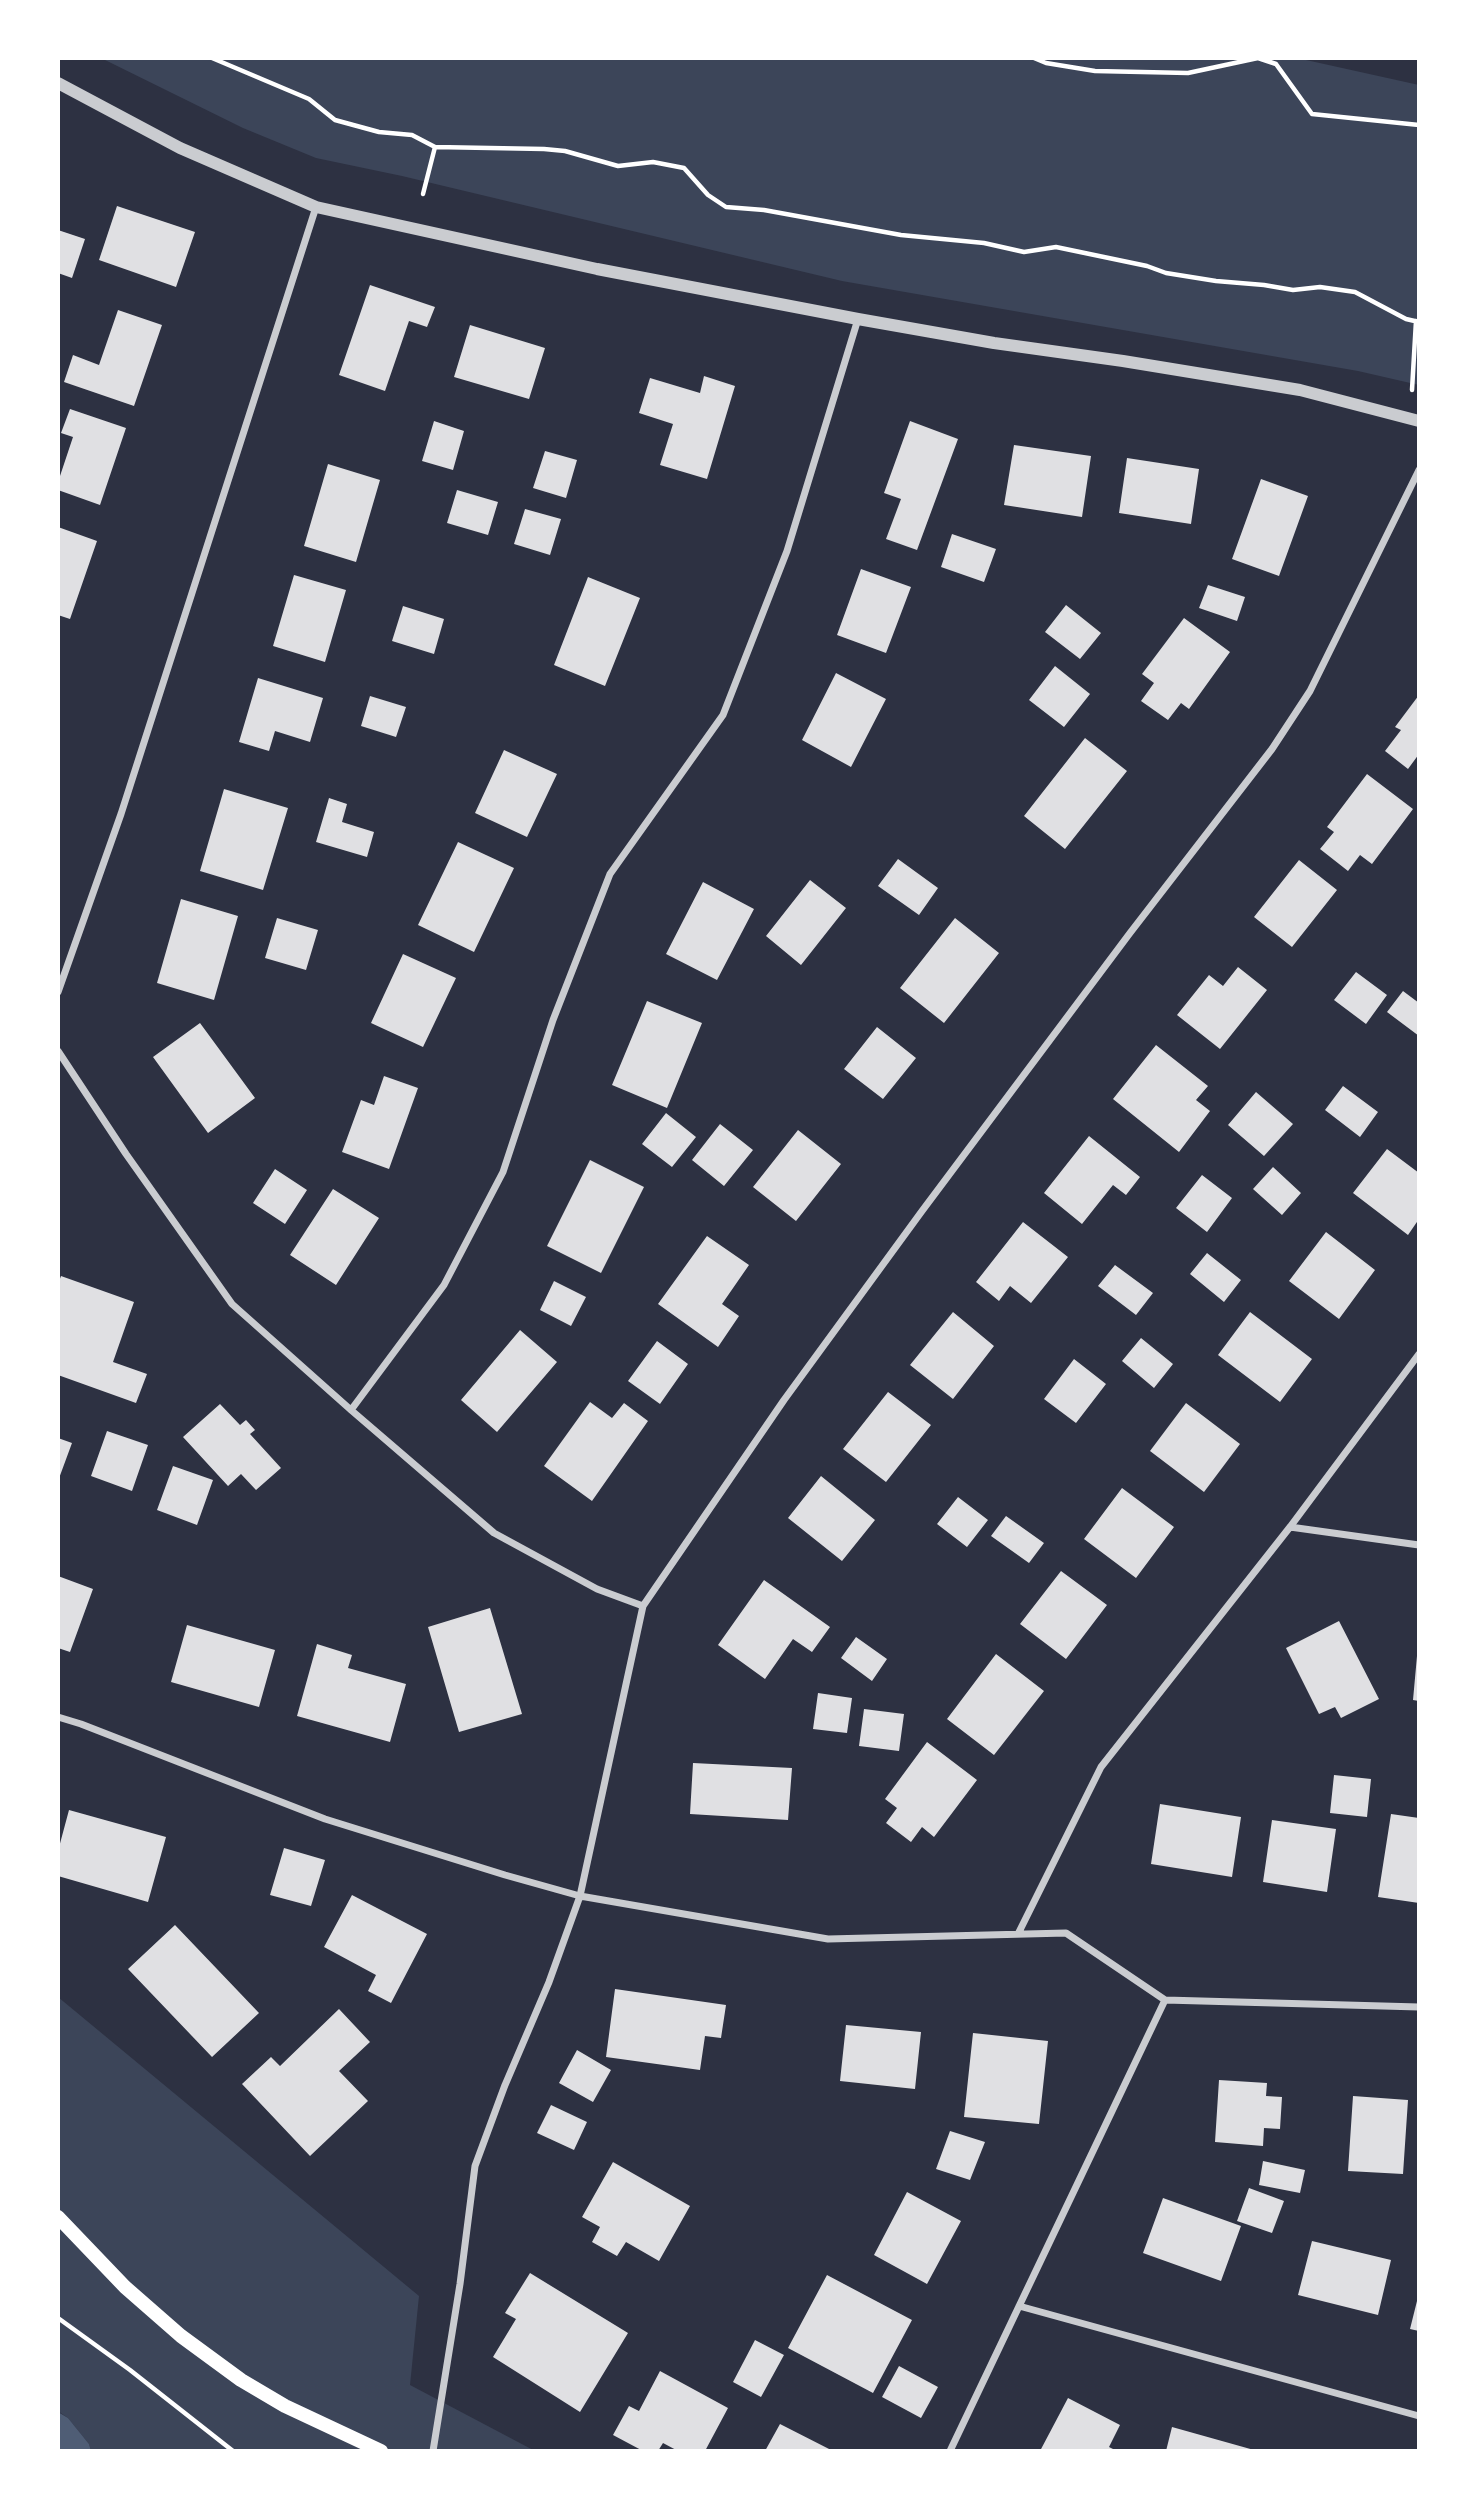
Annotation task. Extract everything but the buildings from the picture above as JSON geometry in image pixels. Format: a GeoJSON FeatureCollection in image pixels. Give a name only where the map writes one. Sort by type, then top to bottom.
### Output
{"type":"FeatureCollection","features":[{"type":"Feature","properties":{"kind":"main road"},"geometry":{"type":"LineString","coordinates":[[58,2217],[125,2287],[191,2344],[241,2380],[285,2406],[381,2451]]}},
{"type":"Feature","properties":{"kind":"street"},"geometry":{"type":"LineString","coordinates":[[58,83],[180,148],[316,207],[597,269],[858,319],[994,343],[1300,390],[1415,420]]}},
{"type":"Feature","properties":{"kind":"street"},"geometry":{"type":"LineString","coordinates":[[58,992],[125,801],[316,207]]}},
{"type":"Feature","properties":{"kind":"street"},"geometry":{"type":"LineString","coordinates":[[351,1410],[444,1285],[503,1172],[553,1020],[610,874],[723,715],[787,551],[858,319]]}},
{"type":"Feature","properties":{"kind":"street"},"geometry":{"type":"LineString","coordinates":[[433,2451],[460,2284],[475,2166],[505,2085],[549,1982],[580,1896],[643,1605],[784,1400],[914,1222],[1130,933],[1272,749],[1310,691],[1419,470]]}},
{"type":"Feature","properties":{"kind":"street"},"geometry":{"type":"LineString","coordinates":[[58,1051],[126,1154],[232,1304],[494,1533],[597,1589],[643,1605]]}},
{"type":"Feature","properties":{"kind":"street"},"geometry":{"type":"LineString","coordinates":[[1018,1934],[1101,1767],[1290,1527],[1419,1354]]}},
{"type":"Feature","properties":{"kind":"street"},"geometry":{"type":"LineString","coordinates":[[1290,1527],[1419,1545]]}},
{"type":"Feature","properties":{"kind":"street"},"geometry":{"type":"LineString","coordinates":[[58,1717],[325,1819],[580,1896],[828,1939],[1066,1933],[1165,2000],[1419,2007]]}},
{"type":"Feature","properties":{"kind":"street"},"geometry":{"type":"LineString","coordinates":[[950,2451],[1165,2000]]}},
{"type":"Feature","properties":{"kind":"street"},"geometry":{"type":"LineString","coordinates":[[1019,2306],[1419,2416]]}},
{"type":"Feature","properties":{"kind":"path"},"geometry":{"type":"LineString","coordinates":[[212,58],[309,99],[335,120],[379,132],[412,135],[435,147],[544,149],[565,151],[618,166],[653,162],[684,168],[708,195],[726,207],[764,210],[901,235],[984,243],[1024,252],[1056,247],[1147,266],[1166,273],[1216,281],[1293,290],[1320,287],[1355,292],[1406,319],[1418,322],[1415,420]]}},
{"type":"Feature","properties":{"kind":"path"},"geometry":{"type":"LineString","coordinates":[[1034,58],[1046,63],[1095,71],[1166,73],[1188,73],[1258,58],[1276,64],[1312,114],[1419,125]]}},
{"type":"Feature","properties":{"kind":"path"},"geometry":{"type":"LineString","coordinates":[[423,194],[435,147]]}},
{"type":"Feature","properties":{"kind":"path"},"geometry":{"type":"LineString","coordinates":[[58,2318],[130,2370],[233,2451]]}},
{"type":"Feature","properties":{"kind":"shaded area"},"geometry":{"type":"Polygon","coordinates":[[[101,58],[1297,58],[1419,85],[1419,385],[1358,371],[842,281],[316,158],[243,128],[101,58]]]}},
{"type":"Feature","properties":{"kind":"shaded area"},"geometry":{"type":"Polygon","coordinates":[[[58,1997],[419,2296],[410,2385],[535,2451],[91,2451],[89,2444],[68,2418],[58,2411],[58,1997]]]}},
{"type":"Feature","properties":{"kind":"shaded area"},"geometry":{"type":"Polygon","coordinates":[[[58,2412],[68,2418],[89,2444],[91,2451],[58,2451],[58,2412]]]}}]}
